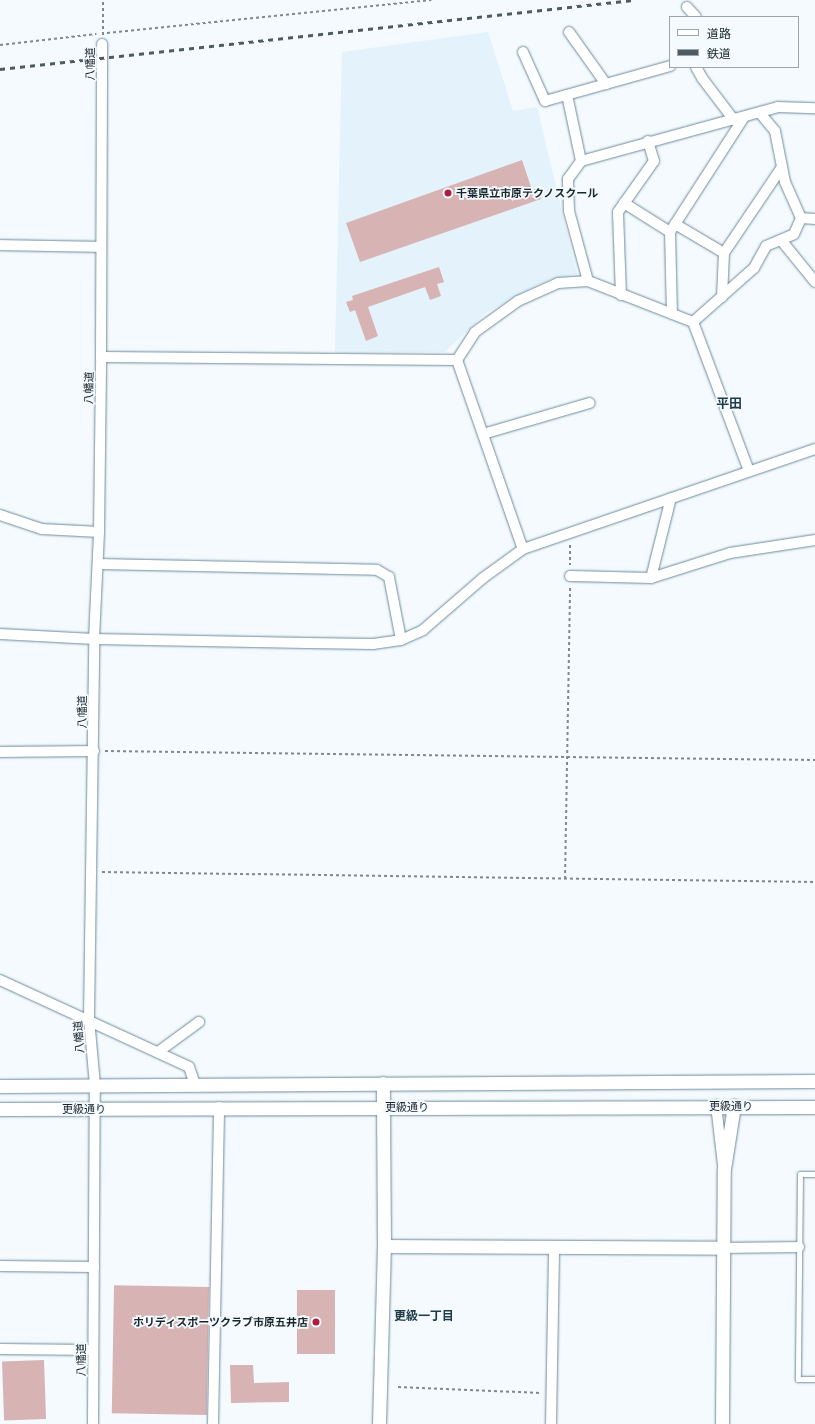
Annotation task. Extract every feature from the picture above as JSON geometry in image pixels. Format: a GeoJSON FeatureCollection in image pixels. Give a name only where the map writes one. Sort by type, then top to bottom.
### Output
{"type":"FeatureCollection","features":[{"type":"Feature","properties":{"kind":"street"},"geometry":{"type":"LineString","coordinates":[[687,7],[695,16]]}},
{"type":"Feature","properties":{"kind":"street"},"geometry":{"type":"LineString","coordinates":[[569,32],[606,84]]}},
{"type":"Feature","properties":{"kind":"street","name":"八幡道"},"geometry":{"type":"LineString","coordinates":[[93,1424],[95,1085],[89,1019],[94,751],[94,639],[99,532],[102,357],[102,39]]}},
{"type":"Feature","properties":{"kind":"street"},"geometry":{"type":"LineString","coordinates":[[523,52],[545,101],[669,66]]}},
{"type":"Feature","properties":{"kind":"street"},"geometry":{"type":"LineString","coordinates":[[697,68],[702,78],[739,118]]}},
{"type":"Feature","properties":{"kind":"street"},"geometry":{"type":"LineString","coordinates":[[567,95],[581,161]]}},
{"type":"Feature","properties":{"kind":"street"},"geometry":{"type":"LineString","coordinates":[[588,281],[569,211],[568,179],[581,161],[648,141],[760,113],[778,107],[815,108]]}},
{"type":"Feature","properties":{"kind":"street"},"geometry":{"type":"LineString","coordinates":[[693,322],[754,268],[766,246],[794,234],[801,218],[785,182],[775,131],[760,113]]}},
{"type":"Feature","properties":{"kind":"street"},"geometry":{"type":"LineString","coordinates":[[672,314],[672,228],[739,118]]}},
{"type":"Feature","properties":{"kind":"street"},"geometry":{"type":"LineString","coordinates":[[621,295],[618,212],[654,161],[648,141]]}},
{"type":"Feature","properties":{"kind":"street"},"geometry":{"type":"LineString","coordinates":[[722,297],[724,253],[782,167]]}},
{"type":"Feature","properties":{"kind":"street"},"geometry":{"type":"LineString","coordinates":[[624,203],[724,253]]}},
{"type":"Feature","properties":{"kind":"street"},"geometry":{"type":"LineString","coordinates":[[801,218],[815,219]]}},
{"type":"Feature","properties":{"kind":"street"},"geometry":{"type":"LineString","coordinates":[[781,240],[815,282]]}},
{"type":"Feature","properties":{"kind":"street"},"geometry":{"type":"LineString","coordinates":[[0,245],[101,247]]}},
{"type":"Feature","properties":{"kind":"street"},"geometry":{"type":"LineString","coordinates":[[457,360],[475,332],[518,301],[558,283],[588,281],[693,322],[749,472]]}},
{"type":"Feature","properties":{"kind":"street"},"geometry":{"type":"LineString","coordinates":[[102,357],[457,360]]}},
{"type":"Feature","properties":{"kind":"street"},"geometry":{"type":"LineString","coordinates":[[457,360],[523,548]]}},
{"type":"Feature","properties":{"kind":"street"},"geometry":{"type":"LineString","coordinates":[[483,434],[590,403]]}},
{"type":"Feature","properties":{"kind":"street"},"geometry":{"type":"LineString","coordinates":[[0,634],[94,639],[373,644],[402,640],[423,630],[483,578],[523,548],[570,534],[815,449]]}},
{"type":"Feature","properties":{"kind":"street"},"geometry":{"type":"LineString","coordinates":[[650,578],[671,498]]}},
{"type":"Feature","properties":{"kind":"street"},"geometry":{"type":"LineString","coordinates":[[0,515],[42,529],[99,532]]}},
{"type":"Feature","properties":{"kind":"street"},"geometry":{"type":"LineString","coordinates":[[570,576],[650,578],[730,553],[815,540]]}},
{"type":"Feature","properties":{"kind":"street"},"geometry":{"type":"LineString","coordinates":[[98,564],[377,570],[389,577],[402,640]]}},
{"type":"Feature","properties":{"kind":"street"},"geometry":{"type":"LineString","coordinates":[[0,752],[94,751]]}},
{"type":"Feature","properties":{"kind":"street"},"geometry":{"type":"LineString","coordinates":[[0,980],[89,1019],[189,1067],[195,1084]]}},
{"type":"Feature","properties":{"kind":"street"},"geometry":{"type":"LineString","coordinates":[[158,1052],[199,1022]]}},
{"type":"Feature","properties":{"kind":"street"},"geometry":{"type":"LineString","coordinates":[[0,1086],[815,1081]]}},
{"type":"Feature","properties":{"kind":"street"},"geometry":{"type":"LineString","coordinates":[[379,1424],[384,1246],[383,1083]]}},
{"type":"Feature","properties":{"kind":"street"},"geometry":{"type":"LineString","coordinates":[[716,1106],[724,1169],[722,1424]]}},
{"type":"Feature","properties":{"kind":"street"},"geometry":{"type":"LineString","coordinates":[[724,1169],[734,1106]]}},
{"type":"Feature","properties":{"kind":"street"},"geometry":{"type":"LineString","coordinates":[[213,1424],[219,1107]]}},
{"type":"Feature","properties":{"kind":"street","name":"更級通り"},"geometry":{"type":"LineString","coordinates":[[0,1109],[219,1107],[815,1107]]}},
{"type":"Feature","properties":{"kind":"street"},"geometry":{"type":"LineString","coordinates":[[384,1246],[799,1247]]}},
{"type":"Feature","properties":{"kind":"street"},"geometry":{"type":"LineString","coordinates":[[551,1424],[554,1247]]}},
{"type":"Feature","properties":{"kind":"street"},"geometry":{"type":"LineString","coordinates":[[0,1266],[94,1267]]}},
{"type":"Feature","properties":{"kind":"street"},"geometry":{"type":"LineString","coordinates":[[0,1350],[93,1350]]}},
{"type":"Feature","properties":{"kind":"lane"},"geometry":{"type":"LineString","coordinates":[[815,1174],[800,1174],[798,1379],[815,1379]]}},
{"type":"Feature","properties":{"kind":"path","name":"八幡道"},"geometry":{"type":"LineString","coordinates":[[102,39],[104,0]]}},
{"type":"Feature","properties":{"kind":"path"},"geometry":{"type":"LineString","coordinates":[[0,45],[102,39],[431,0]]}},
{"type":"Feature","properties":{"kind":"path"},"geometry":{"type":"LineString","coordinates":[[565,879],[570,534]]}},
{"type":"Feature","properties":{"kind":"path"},"geometry":{"type":"LineString","coordinates":[[94,751],[567,755],[815,760]]}},
{"type":"Feature","properties":{"kind":"path"},"geometry":{"type":"LineString","coordinates":[[92,871],[815,882]]}},
{"type":"Feature","properties":{"kind":"path"},"geometry":{"type":"LineString","coordinates":[[398,1386],[546,1393]]}},
{"type":"Feature","properties":{"kind":"shaded area","name":"千葉県立市原テクノスクール"},"geometry":{"type":"Polygon","coordinates":[[[488,32],[513,111],[537,107],[577,274],[551,279],[533,287],[486,313],[445,352],[335,353],[342,52],[488,32]]]}},
{"type":"Feature","properties":{"kind":"building"},"geometry":{"type":"Polygon","coordinates":[[[522,160],[532,190],[537,188],[541,199],[360,262],[346,223],[522,160]]]}},
{"type":"Feature","properties":{"kind":"building"},"geometry":{"type":"Polygon","coordinates":[[[439,267],[444,282],[437,284],[441,296],[430,300],[425,287],[368,307],[378,336],[366,341],[355,310],[350,312],[346,302],[353,300],[352,296],[439,267]]]}},
{"type":"Feature","properties":{"kind":"building"},"geometry":{"type":"Polygon","coordinates":[[[114,1285],[209,1287],[207,1415],[112,1413],[114,1285]]]}},
{"type":"Feature","properties":{"kind":"building","name":"ホリディスポーツクラブ市原五井店"},"geometry":{"type":"Polygon","coordinates":[[[297,1290],[335,1290],[335,1354],[297,1354],[297,1290]]]}},
{"type":"Feature","properties":{"kind":"building"},"geometry":{"type":"Polygon","coordinates":[[[44,1360],[46,1419],[4,1420],[2,1361],[44,1360]]]}},
{"type":"Feature","properties":{"kind":"building"},"geometry":{"type":"Polygon","coordinates":[[[230,1365],[253,1365],[254,1383],[289,1382],[289,1402],[231,1403],[230,1365]]]}},
{"type":"Feature","properties":{"kind":"railway"},"geometry":{"type":"LineString","coordinates":[[0,69],[633,0]]}},
{"type":"Feature","properties":{"kind":"place","name":"千葉県立市原テクノスクール"},"geometry":{"type":"Point","coordinates":[448,193]}},
{"type":"Feature","properties":{"kind":"place","name":"ホリディスポーツクラブ市原五井店"},"geometry":{"type":"Point","coordinates":[316,1322]}},
{"type":"Feature","properties":{"kind":"district","name":"平田"},"geometry":{"type":"Point","coordinates":[729,404]}},
{"type":"Feature","properties":{"kind":"district","name":"更級一丁目"},"geometry":{"type":"Point","coordinates":[424,1316]}}]}
